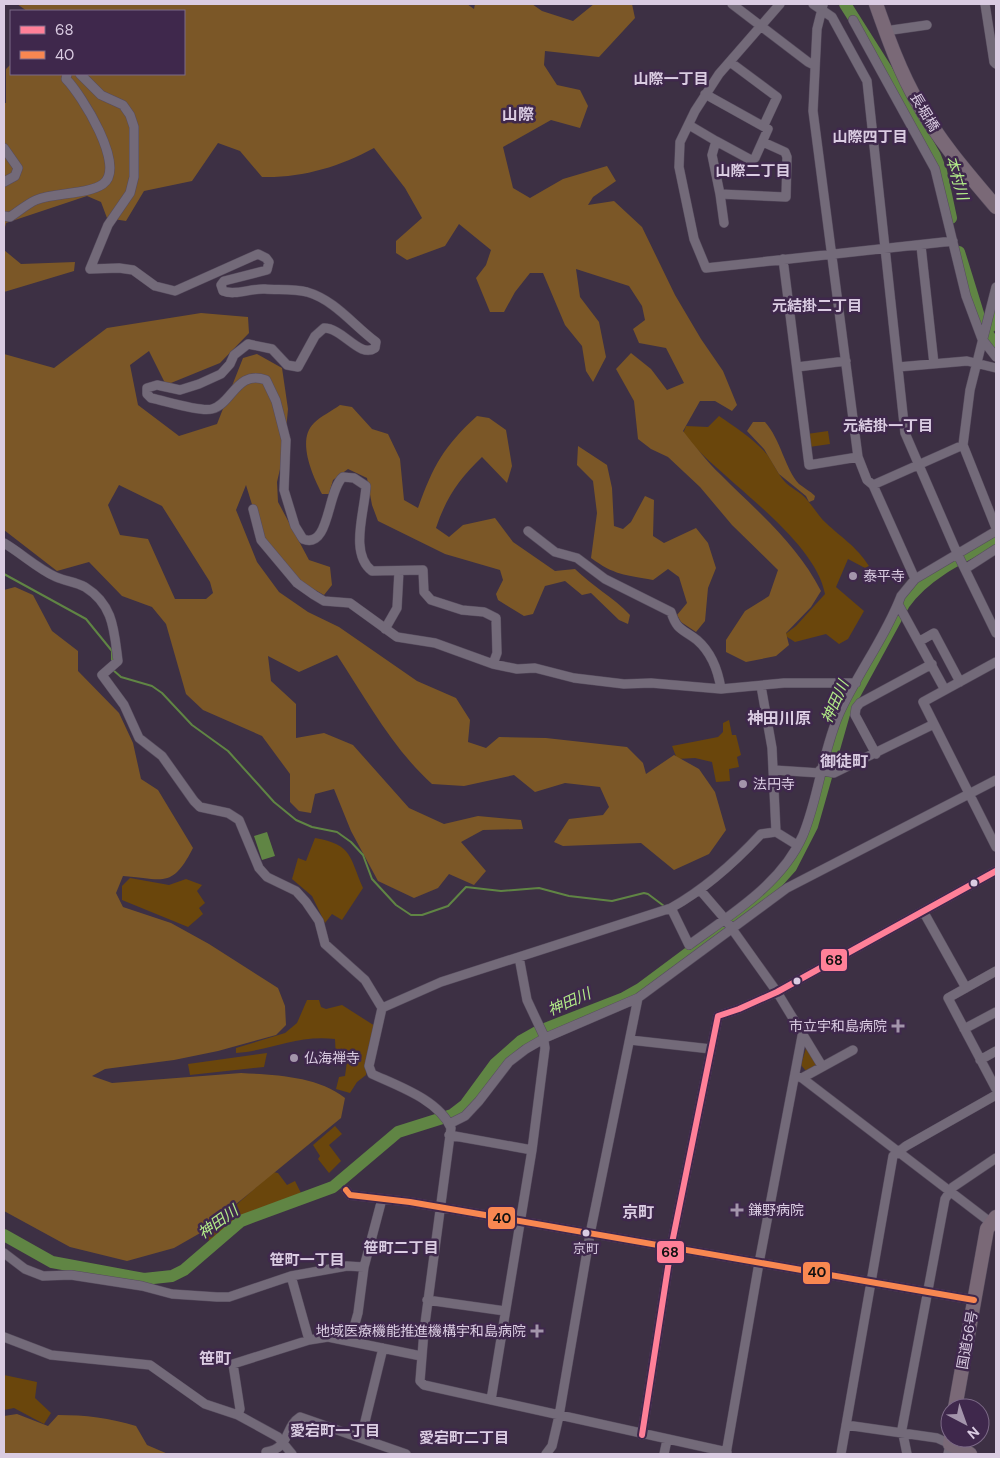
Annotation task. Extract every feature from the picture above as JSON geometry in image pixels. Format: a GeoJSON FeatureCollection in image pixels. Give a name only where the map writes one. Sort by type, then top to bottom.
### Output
{"type":"FeatureCollection","features":[{"type":"Feature","properties":{"kind":"highway","name":"長堀橋"},"geometry":{"type":"LineString","coordinates":[[876,4],[909,86],[923,130],[996,207]]}},
{"type":"Feature","properties":{"kind":"highway","name":"国道56号"},"geometry":{"type":"LineString","coordinates":[[957,1398],[987,1229],[993,1220]]}},
{"type":"Feature","properties":{"kind":"highway"},"geometry":{"type":"LineString","coordinates":[[956,1448],[970,1454]]}},
{"type":"Feature","properties":{"kind":"street"},"geometry":{"type":"LineString","coordinates":[[732,4],[814,65]]}},
{"type":"Feature","properties":{"kind":"street"},"geometry":{"type":"LineString","coordinates":[[780,4],[718,74],[705,94],[680,142],[679,167],[694,239],[706,268],[953,241]]}},
{"type":"Feature","properties":{"kind":"street"},"geometry":{"type":"LineString","coordinates":[[985,4],[994,62],[996,64]]}},
{"type":"Feature","properties":{"kind":"street"},"geometry":{"type":"LineString","coordinates":[[819,5],[814,65],[813,112],[833,253],[858,457],[867,480],[872,484],[915,580]]}},
{"type":"Feature","properties":{"kind":"street"},"geometry":{"type":"LineString","coordinates":[[819,5],[832,17],[867,81],[905,433],[958,555],[996,633]]}},
{"type":"Feature","properties":{"kind":"street"},"geometry":{"type":"LineString","coordinates":[[853,20],[923,130],[936,169],[966,296],[982,336],[996,357]]}},
{"type":"Feature","properties":{"kind":"street"},"geometry":{"type":"LineString","coordinates":[[886,32],[927,26]]}},
{"type":"Feature","properties":{"kind":"street"},"geometry":{"type":"LineString","coordinates":[[730,62],[777,97],[764,125]]}},
{"type":"Feature","properties":{"kind":"street"},"geometry":{"type":"LineString","coordinates":[[4,216],[10,216],[36,200],[93,188],[103,184],[109,177],[110,167],[104,142],[92,116],[66,79],[67,75]]}},
{"type":"Feature","properties":{"kind":"street"},"geometry":{"type":"LineString","coordinates":[[81,75],[101,95],[123,104],[130,115],[134,127],[134,176],[130,193],[108,225],[90,269],[119,268],[133,270],[155,286],[175,291],[258,254],[269,262],[267,270],[224,281],[221,286],[223,291],[228,293],[256,288],[308,292],[339,309],[360,331],[376,342],[375,348],[366,351],[359,348],[339,331],[324,328],[315,336],[298,367],[287,365],[272,349],[248,344],[234,355],[230,364],[221,374],[180,390],[153,386],[147,388],[147,394],[151,398],[202,411],[214,409],[249,378],[258,377],[266,380],[276,401],[286,440],[284,490],[295,526],[303,539],[312,540],[318,537],[324,528],[336,482],[343,477],[354,478],[366,486],[361,521],[360,552],[365,566],[372,572],[424,570],[424,592],[431,600],[462,610],[484,612],[496,618],[497,653],[493,664]]}},
{"type":"Feature","properties":{"kind":"street"},"geometry":{"type":"LineString","coordinates":[[688,125],[751,160],[755,158],[768,129],[764,125],[705,94]]}},
{"type":"Feature","properties":{"kind":"street"},"geometry":{"type":"LineString","coordinates":[[716,142],[712,155],[724,223]]}},
{"type":"Feature","properties":{"kind":"street"},"geometry":{"type":"LineString","coordinates":[[720,194],[786,197],[787,157],[785,152],[763,142]]}},
{"type":"Feature","properties":{"kind":"street"},"geometry":{"type":"LineString","coordinates":[[4,148],[18,168],[15,176],[4,182]]}},
{"type":"Feature","properties":{"kind":"street"},"geometry":{"type":"LineString","coordinates":[[921,246],[934,364]]}},
{"type":"Feature","properties":{"kind":"street"},"geometry":{"type":"LineString","coordinates":[[783,259],[810,465],[858,457]]}},
{"type":"Feature","properties":{"kind":"street"},"geometry":{"type":"LineString","coordinates":[[446,1120],[465,1116],[510,1062],[543,1033],[638,998],[728,925],[770,880],[797,845],[810,812],[840,713],[900,607],[901,596],[915,580],[996,530],[963,445],[970,390],[982,336],[996,287]]}},
{"type":"Feature","properties":{"kind":"street"},"geometry":{"type":"LineString","coordinates":[[796,367],[846,361]]}},
{"type":"Feature","properties":{"kind":"street"},"geometry":{"type":"LineString","coordinates":[[898,367],[977,362],[996,368]]}},
{"type":"Feature","properties":{"kind":"street"},"geometry":{"type":"LineString","coordinates":[[872,484],[963,445]]}},
{"type":"Feature","properties":{"kind":"street"},"geometry":{"type":"LineString","coordinates":[[253,509],[261,540],[296,582],[324,601],[350,603],[397,637],[435,643],[493,664],[517,669],[535,668],[574,678],[624,684],[651,683],[721,689],[784,684],[856,683]]}},
{"type":"Feature","properties":{"kind":"street"},"geometry":{"type":"LineString","coordinates":[[528,531],[555,552],[577,558],[605,579],[671,612],[675,626],[698,641],[713,659],[719,671],[721,689]]}},
{"type":"Feature","properties":{"kind":"street"},"geometry":{"type":"LineString","coordinates":[[4,543],[54,576],[85,587],[105,605],[113,625],[113,638],[118,662],[102,675],[124,705],[139,738],[162,756],[200,807],[228,813],[239,820],[259,868],[267,877],[296,891],[319,921],[326,944],[365,980],[382,1008],[369,1066],[372,1074],[434,1107],[446,1120],[449,1135],[420,1356],[420,1381],[424,1385],[727,1453],[759,1263],[799,1077],[802,1036]]}},
{"type":"Feature","properties":{"kind":"street"},"geometry":{"type":"LineString","coordinates":[[964,566],[996,549]]}},
{"type":"Feature","properties":{"kind":"street"},"geometry":{"type":"LineString","coordinates":[[385,629],[397,608],[399,571]]}},
{"type":"Feature","properties":{"kind":"street"},"geometry":{"type":"LineString","coordinates":[[900,607],[946,690]]}},
{"type":"Feature","properties":{"kind":"street"},"geometry":{"type":"LineString","coordinates":[[920,641],[934,633],[960,682]]}},
{"type":"Feature","properties":{"kind":"street"},"geometry":{"type":"LineString","coordinates":[[996,662],[923,702],[996,847]]}},
{"type":"Feature","properties":{"kind":"street"},"geometry":{"type":"LineString","coordinates":[[876,754],[855,715],[856,708],[932,664]]}},
{"type":"Feature","properties":{"kind":"street"},"geometry":{"type":"LineString","coordinates":[[761,686],[774,770],[776,832]]}},
{"type":"Feature","properties":{"kind":"street"},"geometry":{"type":"LineString","coordinates":[[774,770],[823,772],[876,754],[934,724]]}},
{"type":"Feature","properties":{"kind":"street"},"geometry":{"type":"LineString","coordinates":[[671,908],[689,945],[728,925],[787,888],[996,780]]}},
{"type":"Feature","properties":{"kind":"street"},"geometry":{"type":"LineString","coordinates":[[382,1008],[441,982],[671,908],[700,890],[746,851],[761,834],[776,832],[797,845]]}},
{"type":"Feature","properties":{"kind":"street"},"geometry":{"type":"LineString","coordinates":[[642,1434],[671,1248],[718,1016],[739,1010],[777,992],[996,871]]}},
{"type":"Feature","properties":{"kind":"street"},"geometry":{"type":"LineString","coordinates":[[700,890],[777,992],[802,1036],[822,1066]]}},
{"type":"Feature","properties":{"kind":"street"},"geometry":{"type":"LineString","coordinates":[[923,911],[966,988]]}},
{"type":"Feature","properties":{"kind":"street"},"geometry":{"type":"LineString","coordinates":[[492,1400],[532,1150],[543,1033],[527,1000],[519,957]]}},
{"type":"Feature","properties":{"kind":"street"},"geometry":{"type":"LineString","coordinates":[[996,971],[948,998],[996,1089]]}},
{"type":"Feature","properties":{"kind":"street"},"geometry":{"type":"LineString","coordinates":[[546,1454],[552,1446],[559,1416],[590,1234],[638,998]]}},
{"type":"Feature","properties":{"kind":"street"},"geometry":{"type":"LineString","coordinates":[[964,1029],[996,1012]]}},
{"type":"Feature","properties":{"kind":"street"},"geometry":{"type":"LineString","coordinates":[[630,1040],[711,1049]]}},
{"type":"Feature","properties":{"kind":"street"},"geometry":{"type":"LineString","coordinates":[[799,1077],[853,1050]]}},
{"type":"Feature","properties":{"kind":"street"},"geometry":{"type":"LineString","coordinates":[[980,1060],[996,1051]]}},
{"type":"Feature","properties":{"kind":"street"},"geometry":{"type":"LineString","coordinates":[[799,1077],[949,1191],[993,1220]]}},
{"type":"Feature","properties":{"kind":"street"},"geometry":{"type":"LineString","coordinates":[[841,1454],[890,1165],[897,1151],[996,1095]]}},
{"type":"Feature","properties":{"kind":"street"},"geometry":{"type":"LineString","coordinates":[[449,1135],[532,1150]]}},
{"type":"Feature","properties":{"kind":"street"},"geometry":{"type":"LineString","coordinates":[[907,1454],[902,1433],[945,1199],[949,1191],[996,1158]]}},
{"type":"Feature","properties":{"kind":"street"},"geometry":{"type":"LineString","coordinates":[[346,1190],[350,1195],[440,1207],[519,1223],[974,1300]]}},
{"type":"Feature","properties":{"kind":"street"},"geometry":{"type":"LineString","coordinates":[[350,1341],[358,1313],[364,1266],[382,1199]]}},
{"type":"Feature","properties":{"kind":"street"},"geometry":{"type":"LineString","coordinates":[[4,1253],[25,1269],[43,1276],[71,1275],[142,1286],[172,1294],[207,1297],[230,1297],[291,1276],[347,1266],[364,1266]]}},
{"type":"Feature","properties":{"kind":"street"},"geometry":{"type":"LineString","coordinates":[[291,1276],[309,1340]]}},
{"type":"Feature","properties":{"kind":"street"},"geometry":{"type":"LineString","coordinates":[[427,1300],[505,1311]]}},
{"type":"Feature","properties":{"kind":"street"},"geometry":{"type":"LineString","coordinates":[[4,1337],[51,1355],[150,1365],[205,1404],[238,1415],[278,1436],[292,1454]]}},
{"type":"Feature","properties":{"kind":"street"},"geometry":{"type":"LineString","coordinates":[[238,1415],[240,1409],[233,1364],[309,1340],[328,1337],[420,1356]]}},
{"type":"Feature","properties":{"kind":"street"},"geometry":{"type":"LineString","coordinates":[[361,1438],[382,1348]]}},
{"type":"Feature","properties":{"kind":"street"},"geometry":{"type":"LineString","coordinates":[[266,1452],[276,1451],[283,1443],[294,1420],[300,1417],[406,1454]]}},
{"type":"Feature","properties":{"kind":"street"},"geometry":{"type":"LineString","coordinates":[[846,1424],[940,1440]]}},
{"type":"Feature","properties":{"kind":"street"},"geometry":{"type":"LineString","coordinates":[[664,1454],[668,1440]]}},
{"type":"Feature","properties":{"kind":"shaded area"},"geometry":{"type":"Polygon","coordinates":[[[17,4],[467,4],[474,9],[475,4],[532,4],[542,11],[573,21],[594,4],[632,4],[635,18],[599,57],[545,51],[544,65],[557,85],[580,90],[588,106],[580,128],[551,120],[503,147],[513,188],[530,198],[563,179],[607,166],[616,181],[593,197],[588,205],[614,201],[642,227],[675,295],[701,339],[723,371],[737,405],[732,411],[715,401],[700,401],[683,431],[711,465],[789,543],[821,591],[811,607],[786,633],[789,645],[776,656],[746,662],[726,652],[726,640],[745,611],[769,596],[778,570],[732,525],[700,487],[668,457],[651,449],[638,439],[634,401],[616,369],[631,353],[651,369],[667,390],[684,383],[666,348],[639,343],[633,329],[645,320],[642,306],[629,286],[576,269],[580,297],[599,322],[606,357],[593,382],[586,371],[582,346],[565,325],[543,273],[530,273],[515,292],[504,312],[490,312],[476,278],[486,265],[491,250],[459,224],[445,246],[407,260],[396,253],[396,241],[422,218],[405,188],[374,148],[347,161],[320,170],[291,176],[262,177],[240,151],[218,143],[192,181],[144,191],[126,221],[107,218],[101,202],[87,196],[6,223],[4,231],[4,103],[6,103],[6,69],[10,65],[10,75],[185,75],[185,10],[26,10],[17,4]]]}},
{"type":"Feature","properties":{"kind":"shaded area"},"geometry":{"type":"Polygon","coordinates":[[[4,250],[21,264],[75,262],[74,271],[4,292],[4,250]]]}},
{"type":"Feature","properties":{"kind":"shaded area"},"geometry":{"type":"Polygon","coordinates":[[[201,313],[248,317],[249,333],[220,363],[166,385],[149,351],[130,365],[138,405],[179,436],[217,424],[243,358],[257,354],[282,368],[288,409],[284,452],[277,482],[278,502],[309,560],[330,567],[332,585],[324,595],[301,582],[262,537],[246,485],[236,510],[257,562],[279,592],[308,612],[339,627],[417,681],[456,698],[470,720],[468,742],[486,748],[499,737],[546,738],[627,747],[643,763],[646,774],[674,755],[699,769],[715,792],[726,830],[709,854],[674,870],[641,843],[563,846],[554,842],[569,819],[603,815],[609,807],[600,787],[565,783],[535,792],[514,775],[464,786],[432,784],[392,739],[337,655],[299,672],[268,656],[271,681],[296,704],[296,738],[324,733],[353,745],[409,808],[444,824],[478,816],[521,820],[523,829],[483,830],[461,842],[486,871],[474,885],[449,874],[438,888],[414,898],[378,881],[351,831],[334,789],[315,794],[311,813],[299,811],[290,802],[290,774],[262,736],[203,710],[186,694],[166,624],[152,607],[122,596],[89,562],[57,571],[4,530],[4,354],[54,368],[107,328],[201,313]],[[119,485],[108,505],[120,535],[148,539],[175,599],[206,599],[213,593],[210,582],[162,506],[119,485]]]}},
{"type":"Feature","properties":{"kind":"shaded area"},"geometry":{"type":"Polygon","coordinates":[[[340,405],[352,407],[372,429],[388,434],[400,459],[404,500],[418,508],[429,480],[448,447],[477,416],[489,418],[506,430],[512,466],[507,483],[482,457],[454,489],[444,507],[436,528],[449,537],[463,525],[495,518],[513,542],[555,571],[575,569],[630,615],[628,624],[619,620],[591,593],[582,595],[565,581],[545,586],[533,614],[524,616],[498,600],[496,594],[503,580],[500,570],[445,554],[378,521],[372,505],[367,478],[348,469],[333,480],[329,494],[322,494],[314,478],[308,458],[306,439],[314,423],[340,405]]]}},
{"type":"Feature","properties":{"kind":"shaded area"},"geometry":{"type":"Polygon","coordinates":[[[719,416],[743,432],[759,446],[786,483],[805,497],[823,520],[854,548],[869,566],[865,568],[848,559],[836,587],[864,611],[848,639],[839,644],[826,634],[795,642],[784,635],[796,626],[825,594],[818,573],[804,552],[785,530],[719,470],[683,434],[686,426],[708,427],[719,416]]]}},
{"type":"Feature","properties":{"kind":"shaded area"},"geometry":{"type":"Polygon","coordinates":[[[753,422],[765,422],[775,437],[794,478],[815,496],[814,500],[809,502],[806,496],[779,474],[764,449],[747,431],[753,422]]]}},
{"type":"Feature","properties":{"kind":"shaded area"},"geometry":{"type":"Polygon","coordinates":[[[828,431],[830,444],[809,447],[807,434],[828,431]]]}},
{"type":"Feature","properties":{"kind":"shaded area"},"geometry":{"type":"Polygon","coordinates":[[[578,446],[607,465],[612,488],[614,526],[623,529],[631,522],[645,496],[654,500],[653,536],[664,543],[696,528],[708,543],[716,568],[708,588],[705,621],[696,632],[681,622],[677,615],[687,603],[679,577],[668,569],[653,580],[613,571],[591,558],[597,513],[593,481],[577,465],[578,446]]]}},
{"type":"Feature","properties":{"kind":"shaded area"},"geometry":{"type":"Polygon","coordinates":[[[15,587],[33,595],[52,631],[78,651],[78,671],[119,713],[133,743],[141,779],[158,790],[193,848],[179,870],[166,879],[123,876],[116,893],[123,907],[171,923],[209,944],[278,988],[285,1006],[286,1025],[276,1035],[218,1051],[174,1060],[105,1069],[92,1076],[112,1083],[241,1073],[268,1075],[309,1081],[322,1085],[345,1098],[341,1118],[202,1232],[174,1248],[127,1261],[70,1247],[4,1211],[4,590],[15,587]]]}},
{"type":"Feature","properties":{"kind":"shaded area"},"geometry":{"type":"Polygon","coordinates":[[[729,720],[732,735],[736,735],[741,755],[737,757],[739,767],[729,769],[730,781],[716,782],[712,762],[695,758],[677,759],[672,746],[718,737],[723,732],[723,723],[729,720]]]}},
{"type":"Feature","properties":{"kind":"shaded area"},"geometry":{"type":"Polygon","coordinates":[[[267,832],[275,856],[262,860],[254,836],[267,832]]]}},
{"type":"Feature","properties":{"kind":"shaded area"},"geometry":{"type":"Polygon","coordinates":[[[315,838],[337,844],[343,848],[352,860],[363,888],[342,920],[332,914],[325,923],[312,896],[292,879],[298,858],[306,861],[315,838]]]}},
{"type":"Feature","properties":{"kind":"shaded area"},"geometry":{"type":"Polygon","coordinates":[[[130,878],[169,885],[186,879],[202,885],[197,891],[205,903],[199,908],[203,914],[188,927],[122,900],[122,886],[130,878]]]}},
{"type":"Feature","properties":{"kind":"shaded area"},"geometry":{"type":"Polygon","coordinates":[[[307,1000],[319,1000],[321,1007],[326,1009],[342,1005],[375,1026],[366,1075],[357,1082],[350,1093],[336,1089],[339,1077],[345,1076],[347,1061],[336,1059],[335,1039],[308,1039],[236,1053],[236,1048],[285,1033],[297,1023],[307,1000]]]}},
{"type":"Feature","properties":{"kind":"shaded area"},"geometry":{"type":"Polygon","coordinates":[[[806,1048],[808,1048],[818,1064],[806,1071],[801,1065],[806,1048]]]}},
{"type":"Feature","properties":{"kind":"shaded area"},"geometry":{"type":"Polygon","coordinates":[[[267,1053],[264,1067],[190,1075],[188,1064],[267,1053]]]}},
{"type":"Feature","properties":{"kind":"shaded area"},"geometry":{"type":"Polygon","coordinates":[[[335,1126],[342,1134],[329,1145],[341,1161],[329,1173],[318,1159],[320,1156],[313,1145],[335,1126]]]}},
{"type":"Feature","properties":{"kind":"shaded area"},"geometry":{"type":"Polygon","coordinates":[[[273,1172],[278,1173],[287,1185],[295,1181],[301,1193],[252,1211],[209,1241],[206,1232],[273,1172]]]}},
{"type":"Feature","properties":{"kind":"shaded area"},"geometry":{"type":"Polygon","coordinates":[[[4,1375],[37,1382],[35,1398],[51,1413],[44,1424],[14,1408],[4,1410],[4,1375]]]}},
{"type":"Feature","properties":{"kind":"shaded area"},"geometry":{"type":"Polygon","coordinates":[[[17,1414],[48,1426],[58,1415],[97,1418],[126,1423],[136,1426],[147,1445],[168,1454],[4,1454],[4,1416],[17,1414]]]}},
{"type":"Feature","properties":{"kind":"waterway","name":"本村川"},"geometry":{"type":"LineString","coordinates":[[845,4],[886,69],[935,156],[941,171],[951,218]]}},
{"type":"Feature","properties":{"kind":"waterway","name":"本村川"},"geometry":{"type":"LineString","coordinates":[[959,252],[981,323],[996,347]]}},
{"type":"Feature","properties":{"kind":"waterway"},"geometry":{"type":"LineString","coordinates":[[990,327],[996,306]]}},
{"type":"Feature","properties":{"kind":"waterway","name":"神田川"},"geometry":{"type":"LineString","coordinates":[[4,1235],[52,1262],[144,1279],[172,1276],[184,1270],[241,1221],[333,1187],[398,1132],[452,1115],[465,1105],[495,1064],[521,1041],[537,1032],[624,998],[640,989],[738,916],[774,886],[791,867],[812,826],[844,714],[904,604],[934,574],[958,559],[996,540]]}},
{"type":"Feature","properties":{"kind":"waterway"},"geometry":{"type":"LineString","coordinates":[[4,574],[86,619],[112,651],[112,663]]}},
{"type":"Feature","properties":{"kind":"waterway"},"geometry":{"type":"LineString","coordinates":[[113,670],[121,677],[152,686],[162,693],[192,725],[228,751],[274,802],[296,820],[312,827],[337,832],[351,842],[363,855],[372,879],[396,905],[411,915],[422,915],[448,906],[466,887],[501,891],[539,888],[569,896],[612,901],[644,893],[664,906]]}},
{"type":"Feature","properties":{"kind":"transit line","name":"68"},"geometry":{"type":"LineString","coordinates":[[642,1435],[671,1248],[718,1016],[777,992],[996,871]]}},
{"type":"Feature","properties":{"kind":"transit line","name":"40"},"geometry":{"type":"LineString","coordinates":[[346,1190],[350,1195],[410,1202],[974,1300]]}},
{"type":"Feature","properties":{"kind":"place","name":"泰平寺"},"geometry":{"type":"Point","coordinates":[853,576]}},
{"type":"Feature","properties":{"kind":"place","name":"法円寺"},"geometry":{"type":"Point","coordinates":[743,784]}},
{"type":"Feature","properties":{"kind":"place","name":"市立宇和島病院"},"geometry":{"type":"Point","coordinates":[898,1026]}},
{"type":"Feature","properties":{"kind":"place","name":"仏海禅寺"},"geometry":{"type":"Point","coordinates":[294,1058]}},
{"type":"Feature","properties":{"kind":"place","name":"鎌野病院"},"geometry":{"type":"Point","coordinates":[737,1210]}},
{"type":"Feature","properties":{"kind":"place","name":"京町"},"geometry":{"type":"Point","coordinates":[586,1233]}},
{"type":"Feature","properties":{"kind":"place","name":"地域医療機能推進機構宇和島病院"},"geometry":{"type":"Point","coordinates":[537,1331]}},
{"type":"Feature","properties":{"kind":"district","name":"山際一丁目"},"geometry":{"type":"Point","coordinates":[671,79]}},
{"type":"Feature","properties":{"kind":"district","name":"山際"},"geometry":{"type":"Point","coordinates":[518,114]}},
{"type":"Feature","properties":{"kind":"district","name":"山際四丁目"},"geometry":{"type":"Point","coordinates":[870,137]}},
{"type":"Feature","properties":{"kind":"district","name":"山際二丁目"},"geometry":{"type":"Point","coordinates":[753,171]}},
{"type":"Feature","properties":{"kind":"district","name":"元結掛二丁目"},"geometry":{"type":"Point","coordinates":[817,306]}},
{"type":"Feature","properties":{"kind":"district","name":"元結掛一丁目"},"geometry":{"type":"Point","coordinates":[888,426]}},
{"type":"Feature","properties":{"kind":"district","name":"神田川原"},"geometry":{"type":"Point","coordinates":[779,718]}},
{"type":"Feature","properties":{"kind":"district","name":"御徒町"},"geometry":{"type":"Point","coordinates":[844,761]}},
{"type":"Feature","properties":{"kind":"district","name":"京町"},"geometry":{"type":"Point","coordinates":[638,1212]}},
{"type":"Feature","properties":{"kind":"district","name":"笹町二丁目"},"geometry":{"type":"Point","coordinates":[401,1248]}},
{"type":"Feature","properties":{"kind":"district","name":"笹町一丁目"},"geometry":{"type":"Point","coordinates":[307,1260]}},
{"type":"Feature","properties":{"kind":"district","name":"笹町"},"geometry":{"type":"Point","coordinates":[215,1358]}},
{"type":"Feature","properties":{"kind":"district","name":"愛宕町一丁目"},"geometry":{"type":"Point","coordinates":[335,1431]}},
{"type":"Feature","properties":{"kind":"district","name":"愛宕町二丁目"},"geometry":{"type":"Point","coordinates":[464,1438]}}]}
